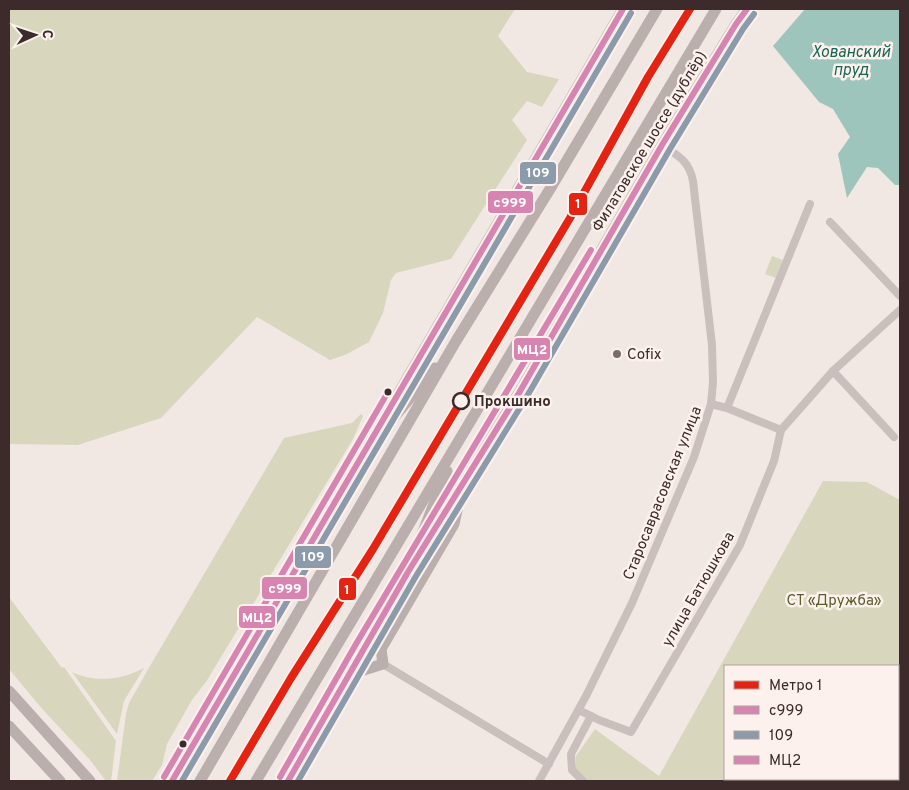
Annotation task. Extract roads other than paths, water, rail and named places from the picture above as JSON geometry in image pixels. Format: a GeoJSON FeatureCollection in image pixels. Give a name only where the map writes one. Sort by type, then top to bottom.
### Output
{"type":"FeatureCollection","features":[{"type":"Feature","properties":{"kind":"main road"},"geometry":{"type":"LineString","coordinates":[[172,781],[623,9]]}},
{"type":"Feature","properties":{"kind":"main road"},"geometry":{"type":"LineString","coordinates":[[200,781],[456,342],[657,9]]}},
{"type":"Feature","properties":{"kind":"main road"},"geometry":{"type":"LineString","coordinates":[[256,781],[716,9]]}},
{"type":"Feature","properties":{"kind":"main road","name":"Филатовское шоссе (дублёр)"},"geometry":{"type":"LineString","coordinates":[[288,781],[408,572],[551,339],[662,145],[747,9]]}},
{"type":"Feature","properties":{"kind":"main road"},"geometry":{"type":"LineString","coordinates":[[358,460],[456,342]]}},
{"type":"Feature","properties":{"kind":"main road"},"geometry":{"type":"LineString","coordinates":[[408,572],[458,442]]}},
{"type":"Feature","properties":{"kind":"main road"},"geometry":{"type":"LineString","coordinates":[[348,675],[383,664],[381,649],[454,524],[463,483]]}},
{"type":"Feature","properties":{"kind":"main road"},"geometry":{"type":"LineString","coordinates":[[9,691],[90,781]]}},
{"type":"Feature","properties":{"kind":"main road"},"geometry":{"type":"LineString","coordinates":[[9,726],[60,781]]}},
{"type":"Feature","properties":{"kind":"street","name":"Старосаврасовская улица"},"geometry":{"type":"LineString","coordinates":[[539,781],[579,710],[632,603],[694,457],[711,404],[714,382],[712,345],[692,174],[686,162],[662,145]]}},
{"type":"Feature","properties":{"kind":"street"},"geometry":{"type":"LineString","coordinates":[[728,408],[810,204]]}},
{"type":"Feature","properties":{"kind":"street"},"geometry":{"type":"LineString","coordinates":[[830,222],[900,296]]}},
{"type":"Feature","properties":{"kind":"street","name":"улица Батюшкова"},"geometry":{"type":"LineString","coordinates":[[591,716],[631,732],[740,545],[774,460],[781,430],[833,371],[900,310]]}},
{"type":"Feature","properties":{"kind":"street"},"geometry":{"type":"LineString","coordinates":[[833,371],[894,437]]}},
{"type":"Feature","properties":{"kind":"street"},"geometry":{"type":"LineString","coordinates":[[711,404],[728,408],[781,430]]}},
{"type":"Feature","properties":{"kind":"street"},"geometry":{"type":"LineString","coordinates":[[383,664],[549,764]]}},
{"type":"Feature","properties":{"kind":"street"},"geometry":{"type":"LineString","coordinates":[[579,710],[591,716],[571,754],[572,770],[583,781]]}},
{"type":"Feature","properties":{"kind":"water","name":"Хованский пруд"},"geometry":{"type":"Polygon","coordinates":[[[805,9],[900,9],[900,185],[895,185],[878,168],[867,167],[847,198],[838,154],[850,137],[833,109],[819,102],[773,46],[805,9]]]}},
{"type":"Feature","properties":{"kind":"metro line","name":"1"},"geometry":{"type":"LineString","coordinates":[[230,781],[291,678],[373,549],[570,218],[648,77],[690,9]]}},
{"type":"Feature","properties":{"kind":"place","name":"Cofix"},"geometry":{"type":"Point","coordinates":[617,354]}},
{"type":"Feature","properties":{"kind":"place","name":"Прокшино"},"geometry":{"type":"Point","coordinates":[461,401]}},
{"type":"Feature","properties":{"kind":"park label","name":"СТ «Дружба»"},"geometry":{"type":"Point","coordinates":[834,600]}}]}
